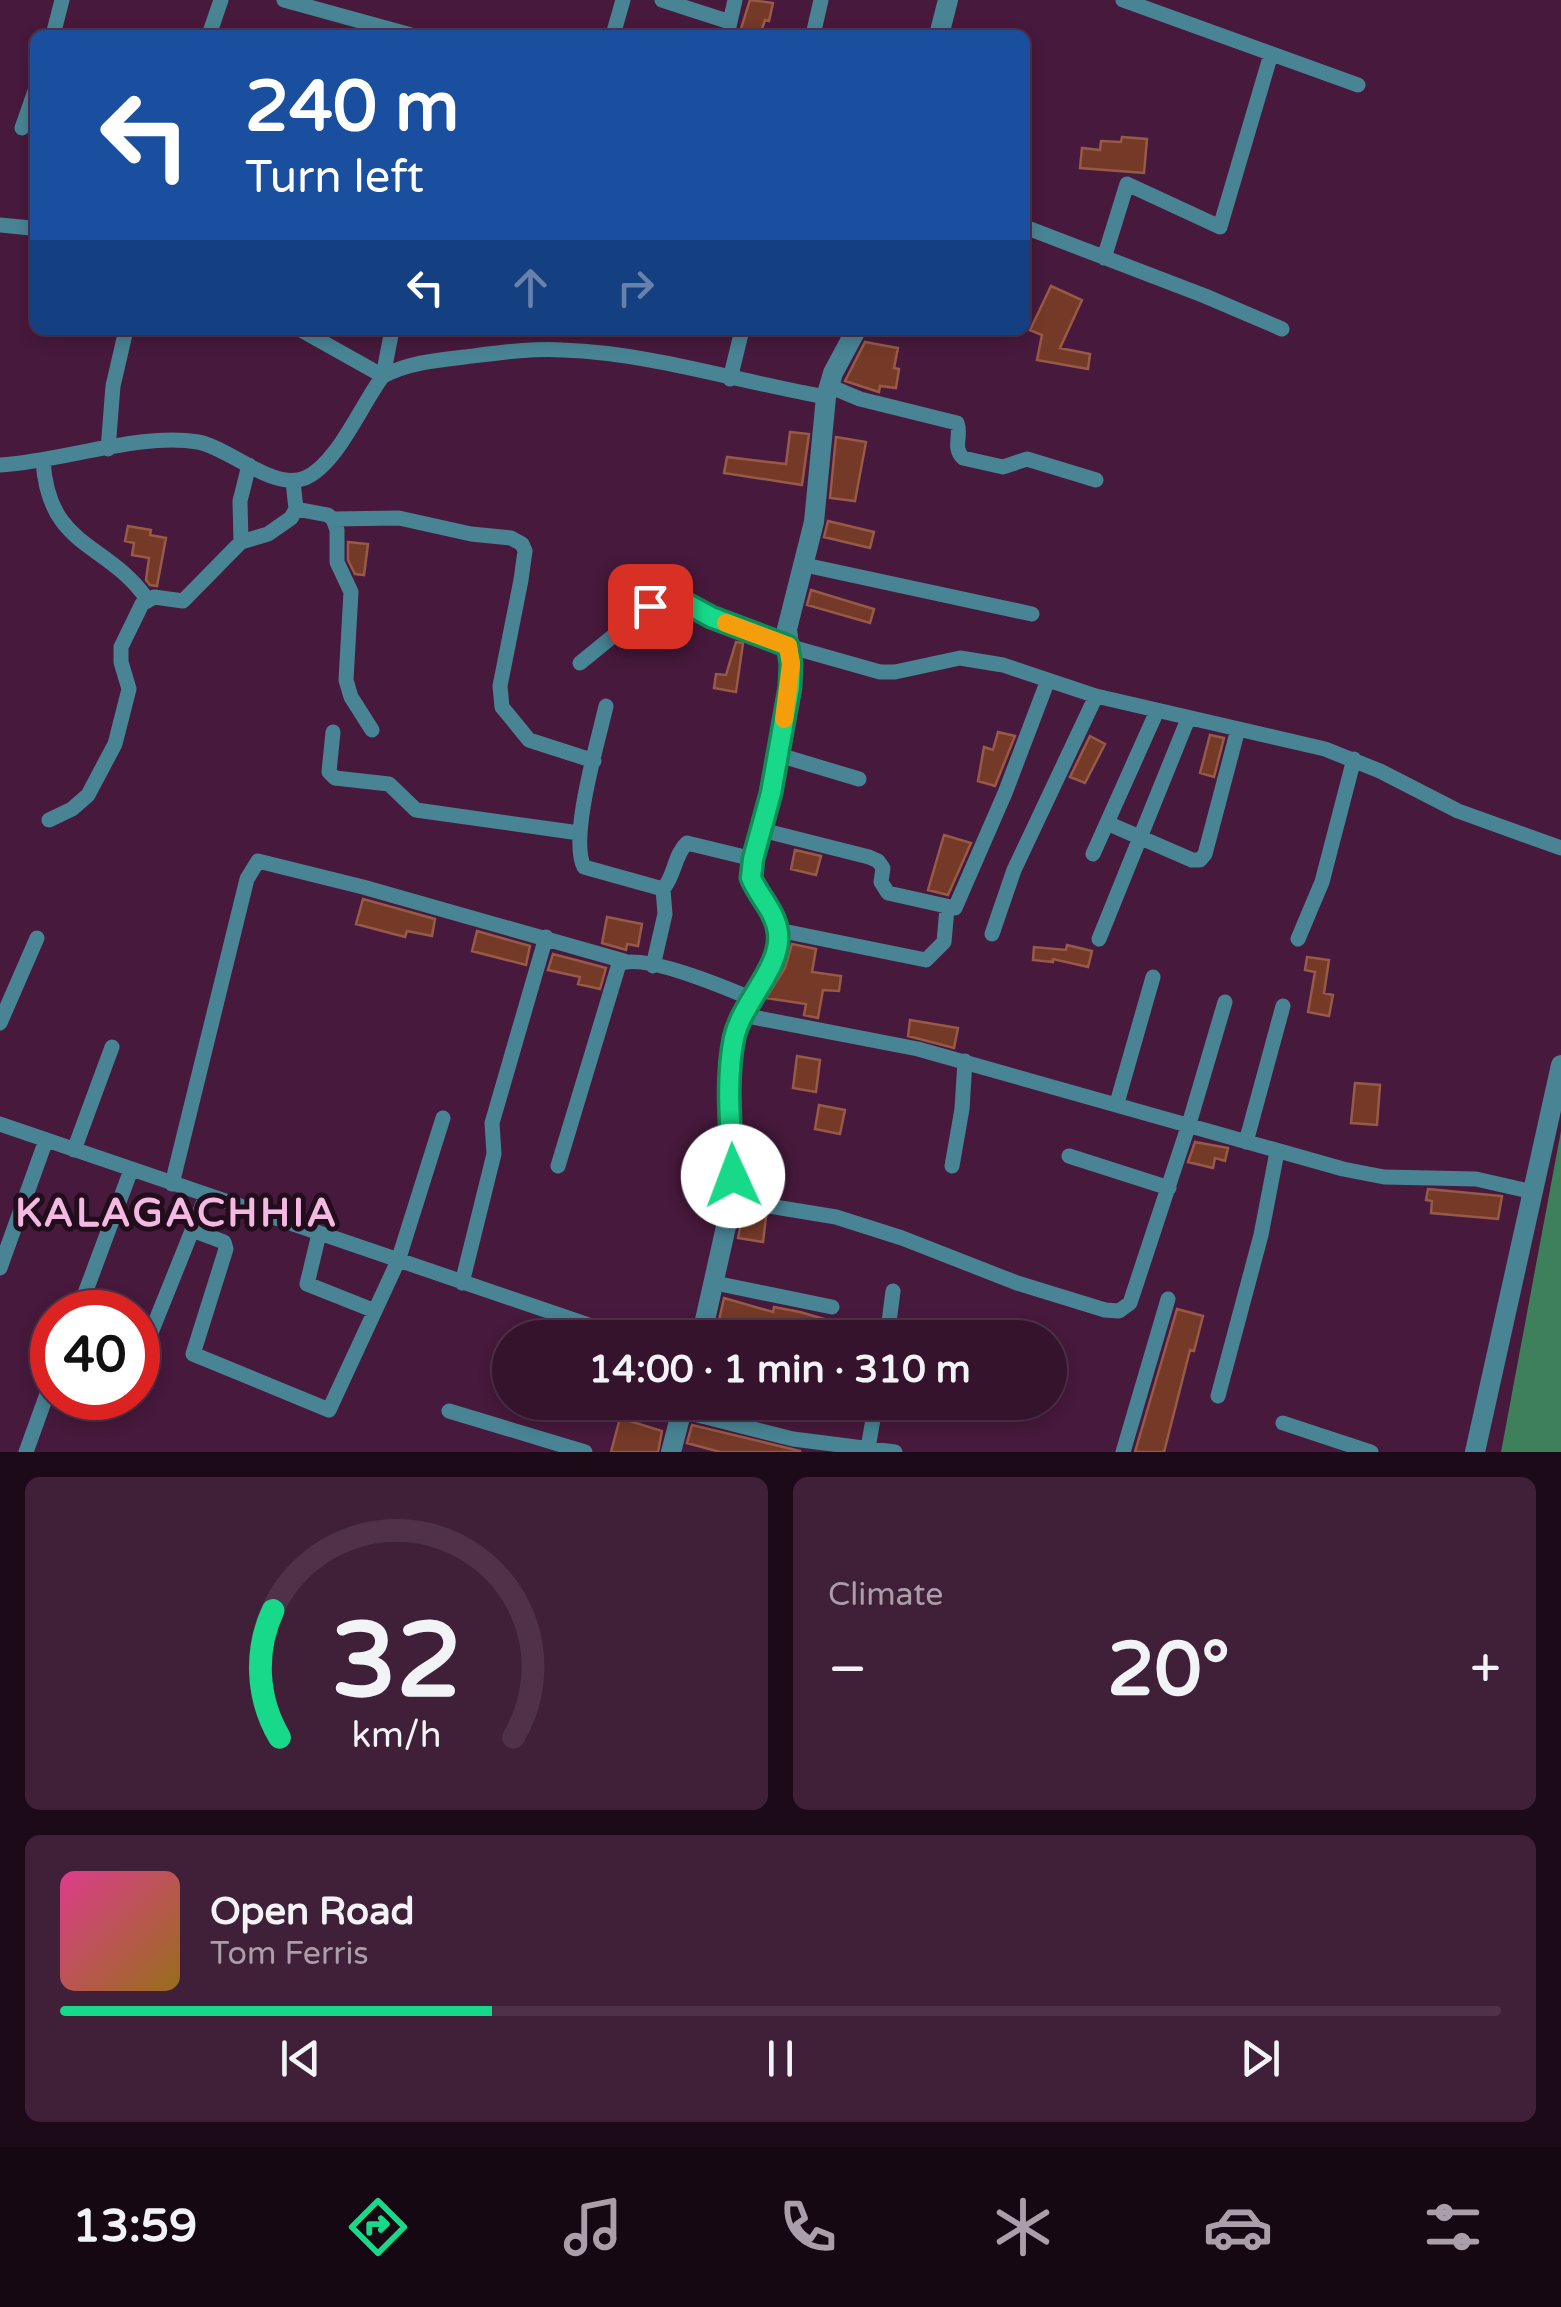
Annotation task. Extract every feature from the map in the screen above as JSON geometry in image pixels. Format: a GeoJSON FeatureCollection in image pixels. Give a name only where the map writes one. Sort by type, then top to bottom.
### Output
{"type":"FeatureCollection","features":[{"type":"Feature","properties":{"kind":"street"},"geometry":{"type":"LineString","coordinates":[[54,30],[62,0]]}},
{"type":"Feature","properties":{"kind":"street"},"geometry":{"type":"LineString","coordinates":[[212,30],[221,0]]}},
{"type":"Feature","properties":{"kind":"street"},"geometry":{"type":"LineString","coordinates":[[284,0],[307,2],[395,30]]}},
{"type":"Feature","properties":{"kind":"street"},"geometry":{"type":"LineString","coordinates":[[614,30],[623,0]]}},
{"type":"Feature","properties":{"kind":"street"},"geometry":{"type":"LineString","coordinates":[[662,0],[729,29],[735,0]]}},
{"type":"Feature","properties":{"kind":"street"},"geometry":{"type":"LineString","coordinates":[[814,30],[821,0]]}},
{"type":"Feature","properties":{"kind":"street"},"geometry":{"type":"LineString","coordinates":[[939,30],[948,0]]}},
{"type":"Feature","properties":{"kind":"street"},"geometry":{"type":"LineString","coordinates":[[1123,0],[1358,85]]}},
{"type":"Feature","properties":{"kind":"street"},"geometry":{"type":"LineString","coordinates":[[1104,258],[1128,184],[1220,228],[1270,54]]}},
{"type":"Feature","properties":{"kind":"street"},"geometry":{"type":"LineString","coordinates":[[22,128],[30,105]]}},
{"type":"Feature","properties":{"kind":"street"},"geometry":{"type":"LineString","coordinates":[[0,225],[30,228]]}},
{"type":"Feature","properties":{"kind":"street"},"geometry":{"type":"LineString","coordinates":[[1030,229],[1282,329]]}},
{"type":"Feature","properties":{"kind":"street"},"geometry":{"type":"LineString","coordinates":[[108,450],[114,386],[125,335]]}},
{"type":"Feature","properties":{"kind":"street"},"geometry":{"type":"LineString","coordinates":[[309,335],[383,376]]}},
{"type":"Feature","properties":{"kind":"street"},"geometry":{"type":"LineString","coordinates":[[0,465],[194,441],[212,445],[278,478],[294,481],[320,470],[383,376],[391,335]]}},
{"type":"Feature","properties":{"kind":"street"},"geometry":{"type":"LineString","coordinates":[[568,350],[570,335]]}},
{"type":"Feature","properties":{"kind":"street"},"geometry":{"type":"LineString","coordinates":[[730,379],[741,335]]}},
{"type":"Feature","properties":{"kind":"street"},"geometry":{"type":"LineString","coordinates":[[705,1320],[732,1200],[730,1070],[735,1035],[778,944],[778,930],[751,878],[790,687],[790,610],[814,522],[827,392],[854,335]]}},
{"type":"Feature","properties":{"kind":"street"},"geometry":{"type":"LineString","coordinates":[[383,376],[396,369],[439,360],[568,350],[643,360],[730,379],[827,392],[957,423],[957,447],[964,458],[1003,468],[1027,459],[1096,480]]}},
{"type":"Feature","properties":{"kind":"street"},"geometry":{"type":"LineString","coordinates":[[43,461],[48,501],[65,526],[127,575],[147,599],[175,602],[188,598],[240,542],[279,528],[296,510],[294,481]]}},
{"type":"Feature","properties":{"kind":"street"},"geometry":{"type":"LineString","coordinates":[[240,542],[240,501],[249,465]]}},
{"type":"Feature","properties":{"kind":"street"},"geometry":{"type":"LineString","coordinates":[[296,510],[328,514],[337,530],[338,562],[351,592],[348,690],[372,730]]}},
{"type":"Feature","properties":{"kind":"street"},"geometry":{"type":"LineString","coordinates":[[333,519],[399,518],[471,534],[511,538],[522,544],[525,551],[521,580],[500,686],[502,707],[529,740],[594,761]]}},
{"type":"Feature","properties":{"kind":"street"},"geometry":{"type":"LineString","coordinates":[[805,564],[1032,614]]}},
{"type":"Feature","properties":{"kind":"street"},"geometry":{"type":"LineString","coordinates":[[48,820],[80,804],[115,744],[130,689],[120,662],[121,647],[147,599]]}},
{"type":"Feature","properties":{"kind":"street"},"geometry":{"type":"LineString","coordinates":[[580,663],[650,606],[680,600],[711,617],[788,646],[880,672],[960,658],[1002,665],[1096,696],[1354,759],[1458,811],[1561,848]]}},
{"type":"Feature","properties":{"kind":"street"},"geometry":{"type":"LineString","coordinates":[[762,830],[878,860],[883,868],[883,890],[954,908],[1048,680]]}},
{"type":"Feature","properties":{"kind":"street"},"geometry":{"type":"LineString","coordinates":[[992,934],[1007,886],[1096,696]]}},
{"type":"Feature","properties":{"kind":"street"},"geometry":{"type":"LineString","coordinates":[[606,706],[579,833],[579,857],[584,867],[663,888]]}},
{"type":"Feature","properties":{"kind":"street"},"geometry":{"type":"LineString","coordinates":[[1094,854],[1157,712]]}},
{"type":"Feature","properties":{"kind":"street"},"geometry":{"type":"LineString","coordinates":[[1099,939],[1188,718]]}},
{"type":"Feature","properties":{"kind":"street"},"geometry":{"type":"LineString","coordinates":[[1108,823],[1200,860],[1238,729]]}},
{"type":"Feature","properties":{"kind":"street"},"geometry":{"type":"LineString","coordinates":[[333,732],[329,772],[335,778],[389,784],[416,810],[579,833]]}},
{"type":"Feature","properties":{"kind":"street"},"geometry":{"type":"LineString","coordinates":[[778,755],[859,779]]}},
{"type":"Feature","properties":{"kind":"street"},"geometry":{"type":"LineString","coordinates":[[1298,940],[1322,882],[1354,759]]}},
{"type":"Feature","properties":{"kind":"street"},"geometry":{"type":"LineString","coordinates":[[653,966],[665,914],[663,888],[682,848],[687,843],[753,859]]}},
{"type":"Feature","properties":{"kind":"street"},"geometry":{"type":"LineString","coordinates":[[172,1184],[247,878],[258,861],[624,961],[697,976],[746,1006],[965,1061],[1277,1152],[1384,1176],[1476,1179],[1533,1192]]}},
{"type":"Feature","properties":{"kind":"street"},"geometry":{"type":"LineString","coordinates":[[778,930],[926,960],[944,942],[947,908]]}},
{"type":"Feature","properties":{"kind":"street"},"geometry":{"type":"LineString","coordinates":[[0,1023],[37,938]]}},
{"type":"Feature","properties":{"kind":"street"},"geometry":{"type":"LineString","coordinates":[[462,1283],[494,1154],[492,1123],[546,938]]}},
{"type":"Feature","properties":{"kind":"street"},"geometry":{"type":"LineString","coordinates":[[558,1166],[619,964],[624,961]]}},
{"type":"Feature","properties":{"kind":"street"},"geometry":{"type":"LineString","coordinates":[[1117,1103],[1153,976]]}},
{"type":"Feature","properties":{"kind":"street"},"geometry":{"type":"LineString","coordinates":[[732,1200],[836,1217],[1017,1283],[1119,1311],[1130,1303],[1226,1002]]}},
{"type":"Feature","properties":{"kind":"street"},"geometry":{"type":"LineString","coordinates":[[1246,1142],[1284,1006]]}},
{"type":"Feature","properties":{"kind":"street"},"geometry":{"type":"LineString","coordinates":[[74,1150],[112,1047]]}},
{"type":"Feature","properties":{"kind":"street"},"geometry":{"type":"LineString","coordinates":[[952,1166],[962,1110],[965,1061]]}},
{"type":"Feature","properties":{"kind":"street"},"geometry":{"type":"LineString","coordinates":[[1475,1452],[1561,1065]]}},
{"type":"Feature","properties":{"kind":"street"},"geometry":{"type":"LineString","coordinates":[[192,1230],[224,1242],[226,1249],[195,1355],[329,1410],[398,1261],[443,1118]]}},
{"type":"Feature","properties":{"kind":"street"},"geometry":{"type":"LineString","coordinates":[[0,1124],[572,1320]]}},
{"type":"Feature","properties":{"kind":"street"},"geometry":{"type":"LineString","coordinates":[[0,1268],[46,1140]]}},
{"type":"Feature","properties":{"kind":"street"},"geometry":{"type":"LineString","coordinates":[[1218,1396],[1261,1235],[1277,1152]]}},
{"type":"Feature","properties":{"kind":"street"},"geometry":{"type":"LineString","coordinates":[[1069,1156],[1169,1188]]}},
{"type":"Feature","properties":{"kind":"street"},"geometry":{"type":"LineString","coordinates":[[86,1290],[131,1170]]}},
{"type":"Feature","properties":{"kind":"street"},"geometry":{"type":"LineString","coordinates":[[160,1309],[206,1196]]}},
{"type":"Feature","properties":{"kind":"street"},"geometry":{"type":"LineString","coordinates":[[319,1234],[307,1284],[375,1311]]}},
{"type":"Feature","properties":{"kind":"street"},"geometry":{"type":"LineString","coordinates":[[714,1283],[832,1307]]}},
{"type":"Feature","properties":{"kind":"street"},"geometry":{"type":"LineString","coordinates":[[889,1320],[893,1291]]}},
{"type":"Feature","properties":{"kind":"street"},"geometry":{"type":"LineString","coordinates":[[1123,1452],[1168,1299]]}},
{"type":"Feature","properties":{"kind":"street"},"geometry":{"type":"LineString","coordinates":[[449,1411],[584,1452]]}},
{"type":"Feature","properties":{"kind":"street"},"geometry":{"type":"LineString","coordinates":[[26,1452],[38,1420]]}},
{"type":"Feature","properties":{"kind":"street"},"geometry":{"type":"LineString","coordinates":[[672,1452],[680,1420]]}},
{"type":"Feature","properties":{"kind":"street"},"geometry":{"type":"LineString","coordinates":[[728,1420],[794,1439],[895,1452]]}},
{"type":"Feature","properties":{"kind":"street"},"geometry":{"type":"LineString","coordinates":[[868,1448],[873,1420]]}},
{"type":"Feature","properties":{"kind":"street"},"geometry":{"type":"LineString","coordinates":[[1283,1423],[1371,1452]]}},
{"type":"Feature","properties":{"kind":"shaded area"},"geometry":{"type":"Polygon","coordinates":[[[1561,1131],[1561,1452],[1501,1452],[1561,1131]]]}},
{"type":"Feature","properties":{"kind":"building"},"geometry":{"type":"Polygon","coordinates":[[[750,0],[773,3],[769,21],[765,20],[762,30],[741,30],[750,0]]]}},
{"type":"Feature","properties":{"kind":"building"},"geometry":{"type":"Polygon","coordinates":[[[1122,137],[1147,139],[1144,173],[1080,168],[1082,148],[1100,150],[1101,141],[1121,142],[1122,137]]]}},
{"type":"Feature","properties":{"kind":"building"},"geometry":{"type":"Polygon","coordinates":[[[1051,286],[1082,300],[1060,348],[1090,354],[1088,369],[1037,360],[1042,335],[1030,330],[1051,286]]]}},
{"type":"Feature","properties":{"kind":"building"},"geometry":{"type":"Polygon","coordinates":[[[865,342],[898,348],[896,388],[880,386],[879,392],[845,381],[865,342]]]}},
{"type":"Feature","properties":{"kind":"building"},"geometry":{"type":"Polygon","coordinates":[[[790,432],[809,434],[802,485],[724,473],[727,457],[786,464],[790,432]]]}},
{"type":"Feature","properties":{"kind":"building"},"geometry":{"type":"Polygon","coordinates":[[[836,437],[866,442],[855,501],[830,498],[836,437]]]}},
{"type":"Feature","properties":{"kind":"building"},"geometry":{"type":"Polygon","coordinates":[[[828,521],[874,532],[870,548],[824,537],[828,521]]]}},
{"type":"Feature","properties":{"kind":"building"},"geometry":{"type":"Polygon","coordinates":[[[128,526],[151,530],[150,535],[166,538],[157,586],[146,580],[149,558],[132,555],[134,543],[125,541],[128,526]]]}},
{"type":"Feature","properties":{"kind":"building"},"geometry":{"type":"Polygon","coordinates":[[[348,542],[368,544],[364,575],[355,574],[348,560],[348,542]]]}},
{"type":"Feature","properties":{"kind":"building"},"geometry":{"type":"Polygon","coordinates":[[[811,590],[874,609],[870,623],[807,605],[811,590]]]}},
{"type":"Feature","properties":{"kind":"building"},"geometry":{"type":"Polygon","coordinates":[[[736,642],[743,643],[736,692],[714,688],[716,674],[726,675],[736,642]]]}},
{"type":"Feature","properties":{"kind":"building"},"geometry":{"type":"Polygon","coordinates":[[[998,732],[1015,736],[995,786],[978,781],[984,747],[993,750],[998,732]]]}},
{"type":"Feature","properties":{"kind":"building"},"geometry":{"type":"Polygon","coordinates":[[[1210,735],[1224,738],[1214,777],[1200,773],[1210,735]]]}},
{"type":"Feature","properties":{"kind":"building"},"geometry":{"type":"Polygon","coordinates":[[[1090,736],[1105,744],[1085,783],[1070,777],[1090,736]]]}},
{"type":"Feature","properties":{"kind":"building"},"geometry":{"type":"Polygon","coordinates":[[[944,835],[971,843],[948,895],[928,890],[944,835]]]}},
{"type":"Feature","properties":{"kind":"building"},"geometry":{"type":"Polygon","coordinates":[[[795,850],[821,856],[816,875],[791,869],[795,850]]]}},
{"type":"Feature","properties":{"kind":"building"},"geometry":{"type":"Polygon","coordinates":[[[363,899],[435,919],[432,936],[407,931],[405,937],[356,924],[363,899]]]}},
{"type":"Feature","properties":{"kind":"building"},"geometry":{"type":"Polygon","coordinates":[[[607,917],[642,924],[638,946],[627,944],[626,950],[602,943],[607,917]]]}},
{"type":"Feature","properties":{"kind":"building"},"geometry":{"type":"Polygon","coordinates":[[[477,931],[530,946],[526,965],[472,951],[477,931]]]}},
{"type":"Feature","properties":{"kind":"building"},"geometry":{"type":"Polygon","coordinates":[[[792,944],[816,949],[812,972],[841,976],[839,991],[823,990],[818,1018],[804,1015],[806,1004],[766,998],[785,968],[792,944]]]}},
{"type":"Feature","properties":{"kind":"building"},"geometry":{"type":"Polygon","coordinates":[[[1067,945],[1092,951],[1088,967],[1053,959],[1033,960],[1034,947],[1066,950],[1067,945]]]}},
{"type":"Feature","properties":{"kind":"building"},"geometry":{"type":"Polygon","coordinates":[[[553,954],[606,968],[600,989],[578,984],[580,977],[548,970],[553,954]]]}},
{"type":"Feature","properties":{"kind":"building"},"geometry":{"type":"Polygon","coordinates":[[[1307,957],[1329,960],[1324,993],[1333,995],[1329,1016],[1308,1012],[1315,972],[1305,970],[1307,957]]]}},
{"type":"Feature","properties":{"kind":"building"},"geometry":{"type":"Polygon","coordinates":[[[910,1020],[958,1028],[954,1048],[908,1036],[910,1020]]]}},
{"type":"Feature","properties":{"kind":"building"},"geometry":{"type":"Polygon","coordinates":[[[797,1056],[820,1060],[816,1092],[793,1088],[797,1056]]]}},
{"type":"Feature","properties":{"kind":"building"},"geometry":{"type":"Polygon","coordinates":[[[1355,1083],[1380,1085],[1377,1125],[1351,1123],[1355,1083]]]}},
{"type":"Feature","properties":{"kind":"building"},"geometry":{"type":"Polygon","coordinates":[[[819,1105],[845,1110],[840,1134],[815,1129],[819,1105]]]}},
{"type":"Feature","properties":{"kind":"building"},"geometry":{"type":"Polygon","coordinates":[[[1195,1142],[1228,1148],[1225,1161],[1215,1158],[1213,1168],[1188,1162],[1195,1142]]]}},
{"type":"Feature","properties":{"kind":"building"},"geometry":{"type":"Polygon","coordinates":[[[1428,1189],[1502,1196],[1498,1219],[1431,1213],[1432,1201],[1426,1200],[1428,1189]]]}},
{"type":"Feature","properties":{"kind":"building"},"geometry":{"type":"Polygon","coordinates":[[[743,1213],[766,1217],[763,1242],[738,1238],[743,1213]]]}},
{"type":"Feature","properties":{"kind":"building"},"geometry":{"type":"Polygon","coordinates":[[[724,1298],[773,1312],[774,1307],[828,1320],[719,1320],[724,1298]]]}},
{"type":"Feature","properties":{"kind":"building"},"geometry":{"type":"Polygon","coordinates":[[[1177,1309],[1203,1316],[1194,1351],[1190,1350],[1164,1452],[1135,1452],[1177,1309]]]}},
{"type":"Feature","properties":{"kind":"building"},"geometry":{"type":"Polygon","coordinates":[[[619,1420],[662,1431],[658,1452],[611,1452],[619,1420]]]}},
{"type":"Feature","properties":{"kind":"building"},"geometry":{"type":"Polygon","coordinates":[[[692,1425],[800,1452],[720,1452],[687,1443],[692,1425]]]}},
{"type":"Feature","properties":{"kind":"slow traffic"},"geometry":{"type":"LineString","coordinates":[[726,623],[788,646],[790,687],[784,719]]}},
{"type":"Feature","properties":{"kind":"district","name":"KALAGACHHIA"},"geometry":{"type":"Point","coordinates":[177,1212]}},
{"type":"Feature","properties":{"kind":"route"},"geometry":{"type":"LineString","coordinates":[[650,606],[680,600],[711,617],[788,646],[790,656],[790,687],[751,878],[770,910],[778,930],[778,944],[735,1035],[730,1070],[733,1176]]}}]}
